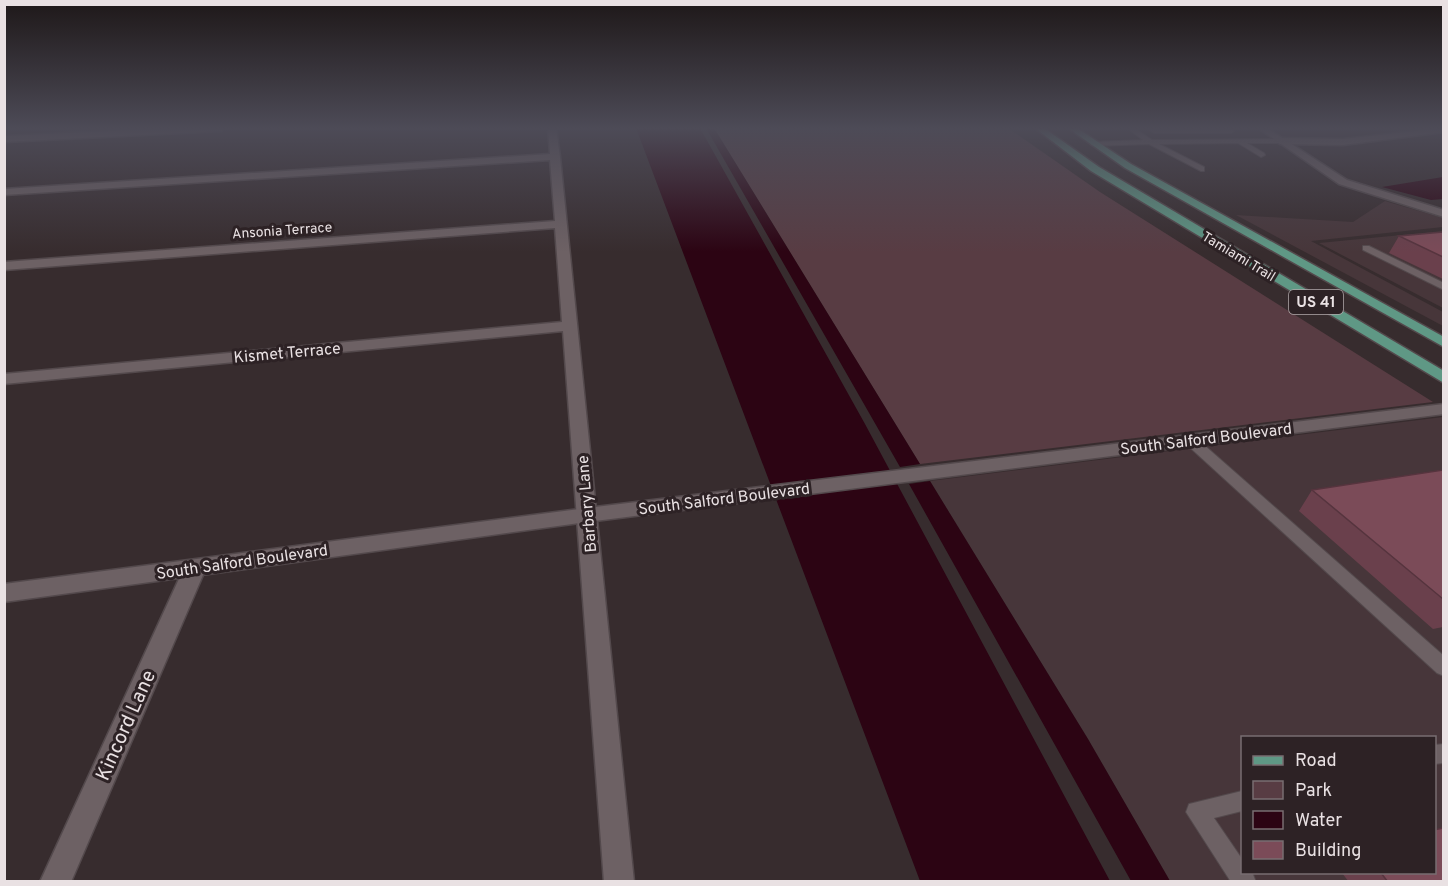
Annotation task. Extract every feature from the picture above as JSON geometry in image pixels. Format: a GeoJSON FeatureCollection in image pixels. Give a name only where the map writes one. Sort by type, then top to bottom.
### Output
{"type":"FeatureCollection","features":[{"type":"Feature","properties":{"kind":"main road","name":"Tamiami Trail"},"geometry":{"type":"LineString","coordinates":[[1096,169],[1443,378]]}},
{"type":"Feature","properties":{"kind":"main road","name":"Tamiami Trail"},"geometry":{"type":"LineString","coordinates":[[1134,169],[1443,343]]}},
{"type":"Feature","properties":{"kind":"street"},"geometry":{"type":"LineString","coordinates":[[4,192],[361,169]]}},
{"type":"Feature","properties":{"kind":"street","name":"Barbary Lane"},"geometry":{"type":"LineString","coordinates":[[556,169],[619,882]]}},
{"type":"Feature","properties":{"kind":"street"},"geometry":{"type":"LineString","coordinates":[[1324,169],[1343,182],[1443,214]]}},
{"type":"Feature","properties":{"kind":"street","name":"Ansonia Terrace"},"geometry":{"type":"LineString","coordinates":[[4,266],[561,224]]}},
{"type":"Feature","properties":{"kind":"street","name":"Kismet Terrace"},"geometry":{"type":"LineString","coordinates":[[4,379],[570,326]]}},
{"type":"Feature","properties":{"kind":"street","name":"South Salford Boulevard"},"geometry":{"type":"LineString","coordinates":[[4,593],[587,514],[760,495],[1443,409]]}},
{"type":"Feature","properties":{"kind":"street","name":"Kincord Lane"},"geometry":{"type":"LineString","coordinates":[[55,882],[195,568]]}},
{"type":"Feature","properties":{"kind":"lane"},"geometry":{"type":"LineString","coordinates":[[1366,248],[1443,287]]}},
{"type":"Feature","properties":{"kind":"lane"},"geometry":{"type":"LineString","coordinates":[[1190,440],[1443,668]]}},
{"type":"Feature","properties":{"kind":"lane"},"geometry":{"type":"LineString","coordinates":[[1241,801],[1197,812],[1245,882]]}},
{"type":"Feature","properties":{"kind":"shaded area"},"geometry":{"type":"Polygon","coordinates":[[[1385,201],[1443,218],[1443,227],[1311,241],[1443,312],[1443,326],[1236,215],[1353,222],[1385,201]]]}},
{"type":"Feature","properties":{"kind":"shaded area"},"geometry":{"type":"Polygon","coordinates":[[[1443,231],[1443,308],[1319,243],[1443,231]]]}},
{"type":"Feature","properties":{"kind":"shaded area"},"geometry":{"type":"Polygon","coordinates":[[[1443,417],[1443,881],[1170,881],[1088,739],[930,481],[1443,417]]]}},
{"type":"Feature","properties":{"kind":"green space"},"geometry":{"type":"Polygon","coordinates":[[[739,169],[1067,169],[1433,402],[920,464],[739,169]]]}},
{"type":"Feature","properties":{"kind":"water"},"geometry":{"type":"Polygon","coordinates":[[[652,169],[723,169],[865,424],[1110,881],[920,881],[652,169]]]}},
{"type":"Feature","properties":{"kind":"water"},"geometry":{"type":"Polygon","coordinates":[[[730,169],[739,169],[920,464],[900,467],[730,169]]]}},
{"type":"Feature","properties":{"kind":"water"},"geometry":{"type":"Polygon","coordinates":[[[1443,177],[1443,199],[1431,200],[1382,187],[1443,177]]]}},
{"type":"Feature","properties":{"kind":"water"},"geometry":{"type":"Polygon","coordinates":[[[930,481],[1088,739],[1170,881],[1131,881],[909,484],[930,481]]]}},
{"type":"Feature","properties":{"kind":"building"},"geometry":{"type":"Polygon","coordinates":[[[1443,232],[1443,257],[1399,236],[1443,232]]]}},
{"type":"Feature","properties":{"kind":"building"},"geometry":{"type":"Polygon","coordinates":[[[1443,470],[1443,599],[1312,490],[1443,470]]]}},
{"type":"Feature","properties":{"kind":"building"},"geometry":{"type":"Polygon","coordinates":[[[1443,828],[1443,882],[1388,882],[1382,874],[1436,874],[1436,830],[1443,828]]]}}]}
